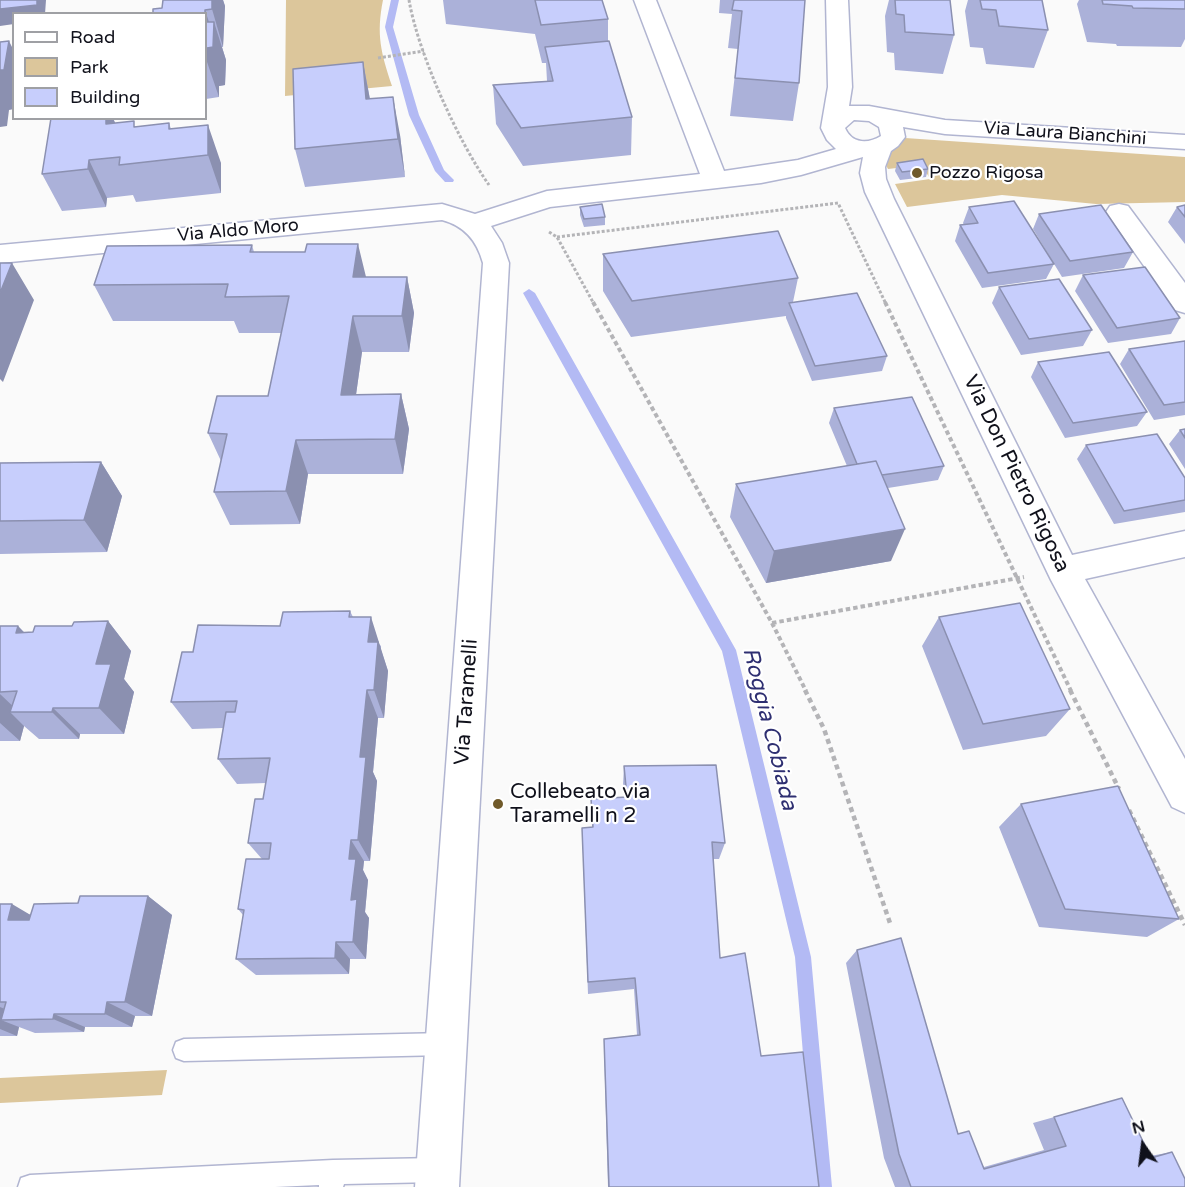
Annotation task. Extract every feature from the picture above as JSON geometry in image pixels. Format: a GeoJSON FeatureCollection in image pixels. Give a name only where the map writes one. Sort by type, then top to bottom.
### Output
{"type":"FeatureCollection","features":[{"type":"Feature","properties":{"kind":"street"},"geometry":{"type":"LineString","coordinates":[[645,0],[715,180]]}},
{"type":"Feature","properties":{"kind":"street"},"geometry":{"type":"LineString","coordinates":[[820,160],[834,128],[840,87],[837,0]]}},
{"type":"Feature","properties":{"kind":"street"},"geometry":{"type":"LineString","coordinates":[[474,223],[547,199],[779,171],[879,144],[893,130],[889,124],[872,114],[840,87]]}},
{"type":"Feature","properties":{"kind":"street"},"geometry":{"type":"LineString","coordinates":[[834,128],[849,113],[872,114]]}},
{"type":"Feature","properties":{"kind":"street","name":"Via Laura Bianchini"},"geometry":{"type":"LineString","coordinates":[[872,114],[945,127],[1185,142]]}},
{"type":"Feature","properties":{"kind":"street","name":"Via Laura Bianchini"},"geometry":{"type":"LineString","coordinates":[[879,144],[945,127]]}},
{"type":"Feature","properties":{"kind":"street"},"geometry":{"type":"LineString","coordinates":[[834,128],[843,143],[879,144]]}},
{"type":"Feature","properties":{"kind":"street","name":"Via Don Pietro Rigosa"},"geometry":{"type":"LineString","coordinates":[[879,144],[872,161],[872,171],[881,199],[1063,570],[1185,795]]}},
{"type":"Feature","properties":{"kind":"street","name":"Via Aldo Moro"},"geometry":{"type":"LineString","coordinates":[[0,254],[442,212],[456,214],[474,223]]}},
{"type":"Feature","properties":{"kind":"street"},"geometry":{"type":"LineString","coordinates":[[1119,212],[1185,303]]}},
{"type":"Feature","properties":{"kind":"street","name":"Via Taramelli"},"geometry":{"type":"LineString","coordinates":[[437,1178],[496,263],[492,247],[485,234],[474,223]]}},
{"type":"Feature","properties":{"kind":"street"},"geometry":{"type":"LineString","coordinates":[[1063,570],[1185,544]]}},
{"type":"Feature","properties":{"kind":"lane"},"geometry":{"type":"LineString","coordinates":[[184,1050],[445,1044]]}},
{"type":"Feature","properties":{"kind":"lane"},"geometry":{"type":"LineString","coordinates":[[30,1187],[437,1178]]}},
{"type":"Feature","properties":{"kind":"path"},"geometry":{"type":"LineString","coordinates":[[410,0],[409,9],[424,51],[475,167],[496,191]]}},
{"type":"Feature","properties":{"kind":"path"},"geometry":{"type":"LineString","coordinates":[[378,58],[424,51]]}},
{"type":"Feature","properties":{"kind":"path"},"geometry":{"type":"LineString","coordinates":[[557,237],[838,203],[1016,579],[1124,799]]}},
{"type":"Feature","properties":{"kind":"path"},"geometry":{"type":"LineString","coordinates":[[548,232],[557,237],[772,623],[824,729],[891,926]]}},
{"type":"Feature","properties":{"kind":"path"},"geometry":{"type":"LineString","coordinates":[[772,623],[1010,579]]}},
{"type":"Feature","properties":{"kind":"path"},"geometry":{"type":"LineString","coordinates":[[1129,809],[1185,925]]}},
{"type":"Feature","properties":{"kind":"green space"},"geometry":{"type":"Polygon","coordinates":[[[286,0],[383,0],[380,24],[381,44],[392,86],[285,96],[286,0]]]}},
{"type":"Feature","properties":{"kind":"green space"},"geometry":{"type":"Polygon","coordinates":[[[905,138],[1185,157],[1185,202],[1096,204],[1002,195],[907,207],[895,184],[930,179],[922,165],[888,169],[885,163],[892,147],[905,138]]]}},
{"type":"Feature","properties":{"kind":"green space"},"geometry":{"type":"Polygon","coordinates":[[[167,1070],[162,1095],[0,1103],[0,1078],[167,1070]]]}},
{"type":"Feature","properties":{"kind":"building"},"geometry":{"type":"Polygon","coordinates":[[[0,0],[37,0],[37,5],[0,9],[0,0]]]}},
{"type":"Feature","properties":{"kind":"building"},"geometry":{"type":"Polygon","coordinates":[[[163,0],[212,0],[212,9],[205,10],[205,12],[153,12],[153,9],[162,8],[163,0]]]}},
{"type":"Feature","properties":{"kind":"building"},"geometry":{"type":"Polygon","coordinates":[[[535,0],[602,0],[608,19],[541,25],[535,0]]]}},
{"type":"Feature","properties":{"kind":"building"},"geometry":{"type":"Polygon","coordinates":[[[734,0],[805,0],[799,83],[735,78],[742,11],[732,10],[734,0]]]}},
{"type":"Feature","properties":{"kind":"building"},"geometry":{"type":"Polygon","coordinates":[[[895,0],[950,0],[954,35],[905,32],[904,15],[896,14],[895,0]]]}},
{"type":"Feature","properties":{"kind":"building"},"geometry":{"type":"Polygon","coordinates":[[[980,0],[1042,0],[1048,30],[999,26],[996,10],[982,9],[980,0]]]}},
{"type":"Feature","properties":{"kind":"building"},"geometry":{"type":"Polygon","coordinates":[[[1102,0],[1185,0],[1185,9],[1133,8],[1132,6],[1103,4],[1102,0]]]}},
{"type":"Feature","properties":{"kind":"building"},"geometry":{"type":"Polygon","coordinates":[[[207,22],[214,22],[213,47],[207,48],[207,22]]]}},
{"type":"Feature","properties":{"kind":"building"},"geometry":{"type":"Polygon","coordinates":[[[9,41],[4,70],[0,70],[0,42],[9,41]]]}},
{"type":"Feature","properties":{"kind":"building"},"geometry":{"type":"Polygon","coordinates":[[[609,41],[632,117],[521,128],[493,85],[553,81],[545,47],[609,41]]]}},
{"type":"Feature","properties":{"kind":"building"},"geometry":{"type":"Polygon","coordinates":[[[363,62],[366,99],[393,97],[398,139],[295,149],[293,69],[363,62]]]}},
{"type":"Feature","properties":{"kind":"building"},"geometry":{"type":"Polygon","coordinates":[[[51,120],[106,120],[106,124],[134,121],[134,127],[169,123],[169,129],[208,125],[208,155],[119,165],[120,157],[89,160],[88,169],[42,174],[51,120]]]}},
{"type":"Feature","properties":{"kind":"building"},"geometry":{"type":"Polygon","coordinates":[[[923,159],[928,169],[902,172],[897,163],[923,159]]]}},
{"type":"Feature","properties":{"kind":"building"},"geometry":{"type":"Polygon","coordinates":[[[1014,201],[1054,264],[988,273],[960,225],[978,223],[969,207],[1014,201]]]}},
{"type":"Feature","properties":{"kind":"building"},"geometry":{"type":"Polygon","coordinates":[[[602,204],[605,217],[584,219],[580,207],[602,204]]]}},
{"type":"Feature","properties":{"kind":"building"},"geometry":{"type":"Polygon","coordinates":[[[1101,205],[1133,252],[1070,261],[1039,214],[1101,205]]]}},
{"type":"Feature","properties":{"kind":"building"},"geometry":{"type":"Polygon","coordinates":[[[1185,205],[1185,217],[1177,207],[1185,205]]]}},
{"type":"Feature","properties":{"kind":"building"},"geometry":{"type":"Polygon","coordinates":[[[778,231],[798,278],[632,301],[603,254],[778,231]]]}},
{"type":"Feature","properties":{"kind":"building"},"geometry":{"type":"Polygon","coordinates":[[[307,244],[358,244],[353,277],[407,277],[402,316],[353,316],[341,395],[401,394],[395,439],[296,440],[286,491],[214,492],[227,434],[208,433],[217,396],[268,396],[289,296],[225,297],[228,284],[94,285],[107,246],[252,245],[250,252],[305,252],[307,244]]]}},
{"type":"Feature","properties":{"kind":"building"},"geometry":{"type":"Polygon","coordinates":[[[0,263],[12,263],[0,293],[0,263]]]}},
{"type":"Feature","properties":{"kind":"building"},"geometry":{"type":"Polygon","coordinates":[[[1145,267],[1180,318],[1117,328],[1083,275],[1145,267]]]}},
{"type":"Feature","properties":{"kind":"building"},"geometry":{"type":"Polygon","coordinates":[[[1059,279],[1092,330],[1029,339],[999,287],[1059,279]]]}},
{"type":"Feature","properties":{"kind":"building"},"geometry":{"type":"Polygon","coordinates":[[[857,293],[887,356],[815,366],[789,303],[857,293]]]}},
{"type":"Feature","properties":{"kind":"building"},"geometry":{"type":"Polygon","coordinates":[[[1185,341],[1185,402],[1164,405],[1129,349],[1185,341]]]}},
{"type":"Feature","properties":{"kind":"building"},"geometry":{"type":"Polygon","coordinates":[[[1109,352],[1147,412],[1073,423],[1038,362],[1109,352]]]}},
{"type":"Feature","properties":{"kind":"building"},"geometry":{"type":"Polygon","coordinates":[[[912,397],[944,466],[882,475],[876,461],[857,464],[834,408],[912,397]]]}},
{"type":"Feature","properties":{"kind":"building"},"geometry":{"type":"Polygon","coordinates":[[[1157,434],[1185,478],[1185,500],[1124,511],[1086,445],[1157,434]]]}},
{"type":"Feature","properties":{"kind":"building"},"geometry":{"type":"Polygon","coordinates":[[[876,461],[905,529],[774,551],[736,484],[876,461]]]}},
{"type":"Feature","properties":{"kind":"building"},"geometry":{"type":"Polygon","coordinates":[[[101,462],[84,520],[0,521],[0,463],[101,462]]]}},
{"type":"Feature","properties":{"kind":"building"},"geometry":{"type":"Polygon","coordinates":[[[1020,603],[1070,709],[983,724],[939,617],[1020,603]]]}},
{"type":"Feature","properties":{"kind":"building"},"geometry":{"type":"Polygon","coordinates":[[[350,611],[349,617],[371,617],[368,642],[378,642],[374,690],[367,690],[360,757],[366,757],[358,840],[351,840],[349,859],[356,859],[351,900],[357,899],[353,942],[336,942],[335,958],[236,959],[244,910],[238,909],[246,859],[269,859],[271,843],[248,843],[255,799],[263,799],[270,758],[218,759],[226,712],[235,712],[237,701],[171,702],[182,652],[193,652],[198,625],[280,626],[283,612],[350,611]]]}},
{"type":"Feature","properties":{"kind":"building"},"geometry":{"type":"Polygon","coordinates":[[[108,621],[96,664],[111,664],[99,708],[53,708],[52,712],[10,712],[17,691],[0,692],[0,626],[18,626],[16,633],[33,632],[35,626],[72,626],[74,622],[108,621]]]}},
{"type":"Feature","properties":{"kind":"building"},"geometry":{"type":"Polygon","coordinates":[[[716,765],[725,843],[712,842],[720,958],[745,953],[761,1056],[803,1052],[819,1187],[609,1187],[604,1039],[640,1035],[635,978],[588,982],[582,828],[593,827],[591,799],[627,797],[624,766],[716,765]]]}},
{"type":"Feature","properties":{"kind":"building"},"geometry":{"type":"Polygon","coordinates":[[[1118,786],[1179,919],[1065,909],[1021,804],[1118,786]]]}},
{"type":"Feature","properties":{"kind":"building"},"geometry":{"type":"Polygon","coordinates":[[[80,896],[148,896],[125,1002],[107,1002],[105,1014],[54,1014],[53,1019],[1,1020],[6,1002],[0,1002],[0,904],[12,904],[8,920],[29,920],[34,904],[78,903],[80,896]]]}},
{"type":"Feature","properties":{"kind":"building"},"geometry":{"type":"Polygon","coordinates":[[[901,938],[958,1134],[969,1131],[984,1169],[1066,1146],[1054,1117],[1122,1098],[1151,1158],[1172,1152],[1185,1179],[1185,1187],[911,1187],[899,1154],[857,950],[901,938]]]}},
{"type":"Feature","properties":{"kind":"waterway","name":"Roggia Cobiada"},"geometry":{"type":"LineString","coordinates":[[395,0],[389,27],[414,115],[440,171],[449,180]]}},
{"type":"Feature","properties":{"kind":"waterway","name":"Roggia Cobiada"},"geometry":{"type":"LineString","coordinates":[[529,293],[729,650],[803,957],[823,1187]]}},
{"type":"Feature","properties":{"kind":"place","name":"Pozzo Rigosa"},"geometry":{"type":"Point","coordinates":[917,173]}},
{"type":"Feature","properties":{"kind":"place","name":"Collebeato via Taramelli n 2"},"geometry":{"type":"Point","coordinates":[498,804]}}]}
